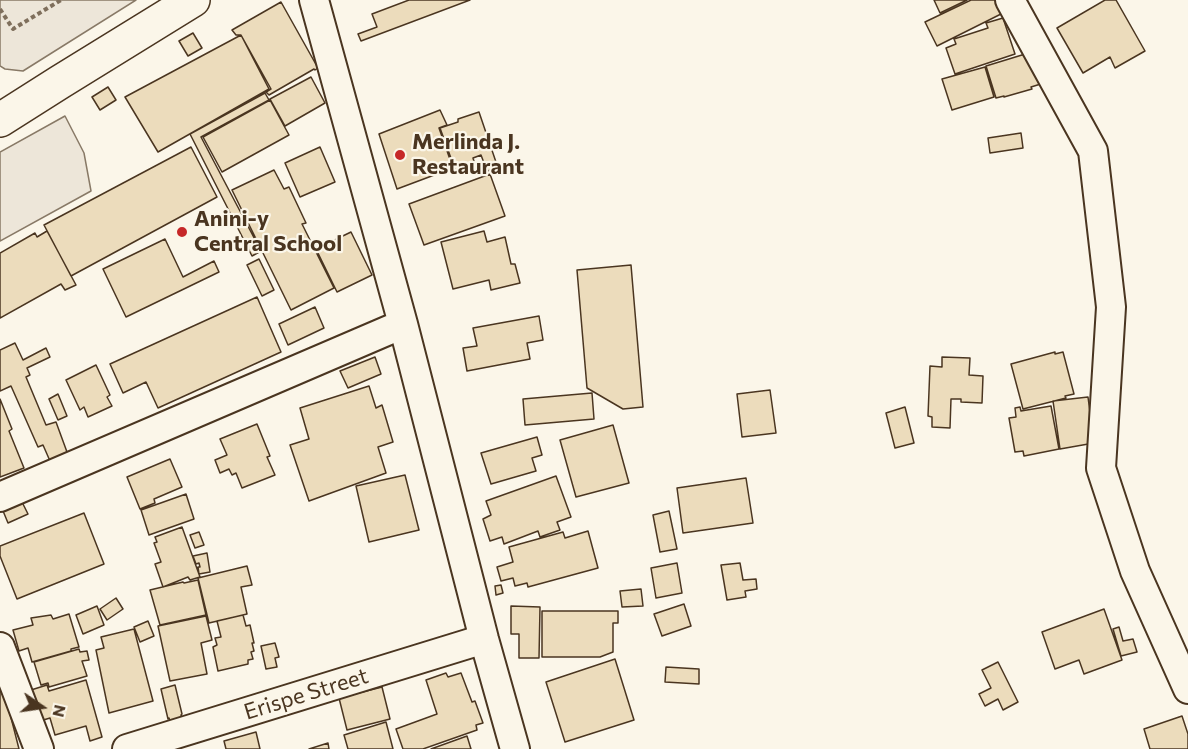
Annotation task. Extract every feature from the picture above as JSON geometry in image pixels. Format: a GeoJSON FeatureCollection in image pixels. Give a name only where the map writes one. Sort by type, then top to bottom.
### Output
{"type":"FeatureCollection","features":[{"type":"Feature","properties":{"kind":"main road"},"geometry":{"type":"LineString","coordinates":[[0,120],[193,0]]}},
{"type":"Feature","properties":{"kind":"street"},"geometry":{"type":"LineString","coordinates":[[314,0],[403,324],[484,639],[515,749]]}},
{"type":"Feature","properties":{"kind":"street"},"geometry":{"type":"LineString","coordinates":[[1010,0],[1093,151],[1111,307],[1101,468],[1135,571],[1188,689]]}},
{"type":"Feature","properties":{"kind":"street"},"geometry":{"type":"LineString","coordinates":[[0,497],[403,324]]}},
{"type":"Feature","properties":{"kind":"street","name":"Erispe Street"},"geometry":{"type":"LineString","coordinates":[[127,749],[484,639]]}},
{"type":"Feature","properties":{"kind":"street"},"geometry":{"type":"LineString","coordinates":[[0,647],[39,749]]}},
{"type":"Feature","properties":{"kind":"path"},"geometry":{"type":"LineString","coordinates":[[0,9],[13,29],[61,0]]}},
{"type":"Feature","properties":{"kind":"shaded area"},"geometry":{"type":"Polygon","coordinates":[[[0,0],[136,0],[23,71],[5,69],[0,66],[0,0]]]}},
{"type":"Feature","properties":{"kind":"shaded area"},"geometry":{"type":"Polygon","coordinates":[[[65,116],[84,153],[91,191],[0,241],[0,152],[65,116]]]}},
{"type":"Feature","properties":{"kind":"building"},"geometry":{"type":"Polygon","coordinates":[[[409,0],[470,0],[361,41],[358,34],[377,27],[372,14],[409,0]]]}},
{"type":"Feature","properties":{"kind":"building"},"geometry":{"type":"Polygon","coordinates":[[[934,0],[967,0],[940,13],[934,0]]]}},
{"type":"Feature","properties":{"kind":"building"},"geometry":{"type":"Polygon","coordinates":[[[971,0],[999,0],[1005,12],[937,46],[925,22],[971,0]]]}},
{"type":"Feature","properties":{"kind":"building"},"geometry":{"type":"Polygon","coordinates":[[[1105,0],[1116,0],[1145,51],[1115,68],[1110,57],[1083,73],[1057,28],[1105,0]]]}},
{"type":"Feature","properties":{"kind":"building"},"geometry":{"type":"Polygon","coordinates":[[[281,2],[318,68],[269,95],[266,92],[271,89],[241,35],[236,35],[232,30],[281,2]]]}},
{"type":"Feature","properties":{"kind":"building"},"geometry":{"type":"Polygon","coordinates":[[[1003,18],[1015,54],[955,74],[946,48],[956,44],[954,39],[988,28],[986,23],[1003,18]]]}},
{"type":"Feature","properties":{"kind":"building"},"geometry":{"type":"Polygon","coordinates":[[[193,33],[202,48],[188,56],[179,41],[193,33]]]}},
{"type":"Feature","properties":{"kind":"building"},"geometry":{"type":"Polygon","coordinates":[[[241,35],[269,89],[158,152],[125,97],[241,35]]]}},
{"type":"Feature","properties":{"kind":"building"},"geometry":{"type":"Polygon","coordinates":[[[1035,51],[1044,83],[1031,87],[1032,89],[996,98],[986,66],[1035,51]]]}},
{"type":"Feature","properties":{"kind":"building"},"geometry":{"type":"Polygon","coordinates":[[[985,67],[994,97],[952,110],[942,79],[985,67]]]}},
{"type":"Feature","properties":{"kind":"building"},"geometry":{"type":"Polygon","coordinates":[[[311,77],[325,103],[285,126],[270,99],[311,77]]]}},
{"type":"Feature","properties":{"kind":"building"},"geometry":{"type":"Polygon","coordinates":[[[108,87],[116,100],[100,110],[92,97],[108,87]]]}},
{"type":"Feature","properties":{"kind":"building"},"geometry":{"type":"Polygon","coordinates":[[[265,93],[269,100],[201,137],[261,251],[252,256],[190,134],[265,93]]]}},
{"type":"Feature","properties":{"kind":"building"},"geometry":{"type":"Polygon","coordinates":[[[270,100],[289,135],[222,172],[203,137],[270,100]]]}},
{"type":"Feature","properties":{"kind":"building"},"geometry":{"type":"Polygon","coordinates":[[[440,110],[447,125],[439,128],[453,168],[397,189],[379,134],[440,110]]]}},
{"type":"Feature","properties":{"kind":"building"},"geometry":{"type":"Polygon","coordinates":[[[479,112],[498,168],[487,171],[481,155],[473,158],[475,165],[456,172],[440,128],[479,112]]]}},
{"type":"Feature","properties":{"kind":"building"},"geometry":{"type":"Polygon","coordinates":[[[1021,133],[1023,148],[990,153],[988,138],[1021,133]]]}},
{"type":"Feature","properties":{"kind":"building"},"geometry":{"type":"Polygon","coordinates":[[[191,147],[217,197],[71,276],[44,225],[191,147]]]}},
{"type":"Feature","properties":{"kind":"building"},"geometry":{"type":"Polygon","coordinates":[[[320,147],[335,182],[300,197],[285,163],[320,147]]]}},
{"type":"Feature","properties":{"kind":"building"},"geometry":{"type":"Polygon","coordinates":[[[274,170],[284,189],[289,187],[306,223],[302,224],[334,288],[291,310],[232,190],[274,170]]]}},
{"type":"Feature","properties":{"kind":"building"},"geometry":{"type":"Polygon","coordinates":[[[490,174],[505,216],[424,245],[409,204],[490,174]]]}},
{"type":"Feature","properties":{"kind":"building"},"geometry":{"type":"Polygon","coordinates":[[[47,231],[76,285],[65,290],[61,284],[0,318],[0,253],[35,233],[37,237],[47,231]]]}},
{"type":"Feature","properties":{"kind":"building"},"geometry":{"type":"Polygon","coordinates":[[[484,231],[487,242],[505,237],[511,264],[515,264],[520,283],[491,290],[489,280],[453,289],[441,242],[484,231]]]}},
{"type":"Feature","properties":{"kind":"building"},"geometry":{"type":"Polygon","coordinates":[[[351,232],[372,275],[337,292],[316,249],[351,232]]]}},
{"type":"Feature","properties":{"kind":"building"},"geometry":{"type":"Polygon","coordinates":[[[165,239],[183,277],[214,261],[219,272],[126,317],[103,269],[165,239]]]}},
{"type":"Feature","properties":{"kind":"building"},"geometry":{"type":"Polygon","coordinates":[[[259,259],[274,290],[262,296],[247,265],[259,259]]]}},
{"type":"Feature","properties":{"kind":"building"},"geometry":{"type":"Polygon","coordinates":[[[631,265],[643,407],[623,409],[587,388],[577,270],[631,265]]]}},
{"type":"Feature","properties":{"kind":"building"},"geometry":{"type":"Polygon","coordinates":[[[257,297],[281,352],[158,408],[146,382],[123,393],[110,364],[257,297]]]}},
{"type":"Feature","properties":{"kind":"building"},"geometry":{"type":"Polygon","coordinates":[[[315,307],[324,328],[288,345],[279,324],[315,307]]]}},
{"type":"Feature","properties":{"kind":"building"},"geometry":{"type":"Polygon","coordinates":[[[539,316],[543,340],[527,343],[530,359],[467,371],[463,348],[477,346],[473,328],[539,316]]]}},
{"type":"Feature","properties":{"kind":"building"},"geometry":{"type":"Polygon","coordinates":[[[15,343],[23,360],[46,348],[50,357],[27,368],[30,375],[26,377],[46,425],[56,422],[67,452],[50,461],[43,445],[38,447],[11,386],[0,391],[0,350],[15,343]]]}},
{"type":"Feature","properties":{"kind":"building"},"geometry":{"type":"Polygon","coordinates":[[[1055,352],[1055,354],[1063,352],[1074,394],[1023,409],[1011,364],[1055,352]]]}},
{"type":"Feature","properties":{"kind":"building"},"geometry":{"type":"Polygon","coordinates":[[[375,357],[381,374],[348,388],[340,371],[375,357]]]}},
{"type":"Feature","properties":{"kind":"building"},"geometry":{"type":"Polygon","coordinates":[[[942,357],[970,358],[969,375],[983,376],[982,403],[951,399],[950,428],[932,427],[932,417],[928,416],[930,366],[942,367],[942,357]]]}},
{"type":"Feature","properties":{"kind":"building"},"geometry":{"type":"Polygon","coordinates":[[[96,365],[110,395],[107,397],[112,406],[88,417],[84,407],[80,410],[66,380],[96,365]]]}},
{"type":"Feature","properties":{"kind":"building"},"geometry":{"type":"Polygon","coordinates":[[[369,386],[376,408],[382,405],[393,442],[378,447],[386,473],[309,501],[290,445],[309,439],[300,408],[369,386]]]}},
{"type":"Feature","properties":{"kind":"building"},"geometry":{"type":"Polygon","coordinates":[[[770,390],[776,433],[742,437],[737,394],[770,390]]]}},
{"type":"Feature","properties":{"kind":"building"},"geometry":{"type":"Polygon","coordinates":[[[592,393],[594,419],[525,425],[523,399],[592,393]]]}},
{"type":"Feature","properties":{"kind":"building"},"geometry":{"type":"Polygon","coordinates":[[[58,394],[67,416],[58,420],[49,399],[58,394]]]}},
{"type":"Feature","properties":{"kind":"building"},"geometry":{"type":"Polygon","coordinates":[[[1088,397],[1094,443],[1060,449],[1053,401],[1088,397]]]}},
{"type":"Feature","properties":{"kind":"building"},"geometry":{"type":"Polygon","coordinates":[[[0,399],[12,429],[9,431],[24,468],[0,477],[0,399]]]}},
{"type":"Feature","properties":{"kind":"building"},"geometry":{"type":"Polygon","coordinates":[[[1051,406],[1059,449],[1024,456],[1023,451],[1015,452],[1009,418],[1016,417],[1015,408],[1020,407],[1021,411],[1051,406]]]}},
{"type":"Feature","properties":{"kind":"building"},"geometry":{"type":"Polygon","coordinates":[[[905,407],[914,443],[895,448],[886,413],[905,407]]]}},
{"type":"Feature","properties":{"kind":"building"},"geometry":{"type":"Polygon","coordinates":[[[257,424],[275,475],[242,488],[236,473],[232,475],[229,469],[220,473],[215,460],[227,455],[220,439],[257,424]]]}},
{"type":"Feature","properties":{"kind":"building"},"geometry":{"type":"Polygon","coordinates":[[[613,425],[629,483],[576,497],[560,440],[613,425]]]}},
{"type":"Feature","properties":{"kind":"building"},"geometry":{"type":"Polygon","coordinates":[[[537,437],[542,455],[532,458],[536,471],[491,484],[481,453],[537,437]]]}},
{"type":"Feature","properties":{"kind":"building"},"geometry":{"type":"Polygon","coordinates":[[[170,459],[182,487],[154,499],[155,503],[140,509],[127,477],[170,459]]]}},
{"type":"Feature","properties":{"kind":"building"},"geometry":{"type":"Polygon","coordinates":[[[405,475],[419,530],[369,542],[356,486],[405,475]]]}},
{"type":"Feature","properties":{"kind":"building"},"geometry":{"type":"Polygon","coordinates":[[[556,476],[571,517],[557,522],[560,530],[540,537],[538,531],[504,544],[502,537],[490,541],[483,519],[491,515],[486,501],[556,476]]]}},
{"type":"Feature","properties":{"kind":"building"},"geometry":{"type":"Polygon","coordinates":[[[746,478],[753,523],[683,533],[677,488],[746,478]]]}},
{"type":"Feature","properties":{"kind":"building"},"geometry":{"type":"Polygon","coordinates":[[[186,494],[194,519],[149,535],[141,510],[186,494]]]}},
{"type":"Feature","properties":{"kind":"building"},"geometry":{"type":"Polygon","coordinates":[[[20,498],[28,514],[8,523],[1,506],[20,498]]]}},
{"type":"Feature","properties":{"kind":"building"},"geometry":{"type":"Polygon","coordinates":[[[669,511],[677,549],[660,552],[653,515],[669,511]]]}},
{"type":"Feature","properties":{"kind":"building"},"geometry":{"type":"Polygon","coordinates":[[[84,513],[104,564],[17,599],[0,556],[0,546],[84,513]]]}},
{"type":"Feature","properties":{"kind":"building"},"geometry":{"type":"Polygon","coordinates":[[[182,527],[200,577],[190,580],[188,577],[163,587],[155,564],[161,562],[154,543],[157,542],[155,537],[182,527]]]}},
{"type":"Feature","properties":{"kind":"building"},"geometry":{"type":"Polygon","coordinates":[[[588,531],[598,568],[528,587],[527,583],[515,586],[513,578],[501,581],[497,567],[513,562],[509,547],[563,532],[565,538],[588,531]]]}},
{"type":"Feature","properties":{"kind":"building"},"geometry":{"type":"Polygon","coordinates":[[[199,532],[204,545],[195,548],[190,535],[199,532]]]}},
{"type":"Feature","properties":{"kind":"building"},"geometry":{"type":"Polygon","coordinates":[[[207,553],[210,572],[199,574],[199,563],[196,564],[193,556],[207,553]]]}},
{"type":"Feature","properties":{"kind":"building"},"geometry":{"type":"Polygon","coordinates":[[[677,563],[682,593],[656,598],[651,568],[677,563]]]}},
{"type":"Feature","properties":{"kind":"building"},"geometry":{"type":"Polygon","coordinates":[[[740,563],[743,580],[756,579],[757,589],[745,591],[746,597],[727,600],[721,565],[740,563]]]}},
{"type":"Feature","properties":{"kind":"building"},"geometry":{"type":"Polygon","coordinates":[[[247,566],[252,585],[241,587],[247,614],[209,623],[198,578],[247,566]]]}},
{"type":"Feature","properties":{"kind":"building"},"geometry":{"type":"Polygon","coordinates":[[[198,580],[206,615],[160,625],[150,590],[198,580]]]}},
{"type":"Feature","properties":{"kind":"building"},"geometry":{"type":"Polygon","coordinates":[[[501,585],[503,593],[496,595],[495,586],[501,585]]]}},
{"type":"Feature","properties":{"kind":"building"},"geometry":{"type":"Polygon","coordinates":[[[641,589],[643,606],[622,607],[620,591],[641,589]]]}},
{"type":"Feature","properties":{"kind":"building"},"geometry":{"type":"Polygon","coordinates":[[[116,598],[123,609],[107,620],[100,609],[116,598]]]}},
{"type":"Feature","properties":{"kind":"building"},"geometry":{"type":"Polygon","coordinates":[[[684,604],[691,626],[662,636],[654,614],[684,604]]]}},
{"type":"Feature","properties":{"kind":"building"},"geometry":{"type":"Polygon","coordinates":[[[97,606],[104,625],[83,634],[76,615],[97,606]]]}},
{"type":"Feature","properties":{"kind":"building"},"geometry":{"type":"Polygon","coordinates":[[[511,606],[540,607],[539,658],[519,658],[519,634],[511,634],[511,606]]]}},
{"type":"Feature","properties":{"kind":"building"},"geometry":{"type":"Polygon","coordinates":[[[1104,609],[1122,660],[1084,674],[1079,660],[1055,669],[1042,632],[1104,609]]]}},
{"type":"Feature","properties":{"kind":"building"},"geometry":{"type":"Polygon","coordinates":[[[542,611],[618,611],[618,623],[613,623],[613,652],[600,657],[542,657],[542,611]]]}},
{"type":"Feature","properties":{"kind":"building"},"geometry":{"type":"Polygon","coordinates":[[[69,614],[79,647],[32,662],[28,648],[19,651],[13,630],[33,625],[31,618],[51,615],[53,619],[69,614]]]}},
{"type":"Feature","properties":{"kind":"building"},"geometry":{"type":"Polygon","coordinates":[[[243,615],[246,626],[250,625],[254,643],[252,643],[254,651],[251,652],[253,659],[248,660],[248,664],[218,671],[213,647],[217,645],[215,638],[221,637],[217,621],[243,615]]]}},
{"type":"Feature","properties":{"kind":"building"},"geometry":{"type":"Polygon","coordinates":[[[206,616],[212,640],[201,643],[207,674],[170,681],[158,626],[206,616]]]}},
{"type":"Feature","properties":{"kind":"building"},"geometry":{"type":"Polygon","coordinates":[[[148,621],[154,636],[140,642],[134,627],[148,621]]]}},
{"type":"Feature","properties":{"kind":"building"},"geometry":{"type":"Polygon","coordinates":[[[1119,627],[1123,641],[1133,639],[1137,652],[1121,656],[1113,629],[1119,627]]]}},
{"type":"Feature","properties":{"kind":"building"},"geometry":{"type":"Polygon","coordinates":[[[134,629],[153,701],[109,713],[96,650],[104,648],[101,637],[134,629]]]}},
{"type":"Feature","properties":{"kind":"building"},"geometry":{"type":"Polygon","coordinates":[[[275,643],[279,657],[275,658],[277,667],[266,669],[261,646],[275,643]]]}},
{"type":"Feature","properties":{"kind":"building"},"geometry":{"type":"Polygon","coordinates":[[[79,649],[80,652],[87,651],[89,660],[82,661],[87,676],[49,687],[48,683],[41,685],[34,662],[79,649]]]}},
{"type":"Feature","properties":{"kind":"building"},"geometry":{"type":"Polygon","coordinates":[[[615,659],[634,720],[565,742],[546,682],[615,659]]]}},
{"type":"Feature","properties":{"kind":"building"},"geometry":{"type":"Polygon","coordinates":[[[998,662],[1018,702],[1003,710],[998,699],[985,706],[979,694],[991,688],[982,670],[998,662]]]}},
{"type":"Feature","properties":{"kind":"building"},"geometry":{"type":"Polygon","coordinates":[[[666,667],[699,669],[699,684],[665,682],[666,667]]]}},
{"type":"Feature","properties":{"kind":"building"},"geometry":{"type":"Polygon","coordinates":[[[446,673],[448,677],[461,673],[483,723],[476,725],[477,730],[423,749],[403,749],[396,729],[437,714],[426,680],[446,673]]]}},
{"type":"Feature","properties":{"kind":"building"},"geometry":{"type":"Polygon","coordinates":[[[86,680],[102,737],[90,741],[86,726],[55,735],[50,718],[40,721],[31,690],[47,685],[49,691],[86,680]]]}},
{"type":"Feature","properties":{"kind":"building"},"geometry":{"type":"Polygon","coordinates":[[[175,685],[182,718],[170,721],[161,689],[175,685]]]}},
{"type":"Feature","properties":{"kind":"building"},"geometry":{"type":"Polygon","coordinates":[[[382,687],[390,719],[347,730],[339,698],[382,687]]]}},
{"type":"Feature","properties":{"kind":"building"},"geometry":{"type":"Polygon","coordinates":[[[4,690],[19,749],[0,749],[0,692],[4,690]]]}},
{"type":"Feature","properties":{"kind":"building"},"geometry":{"type":"Polygon","coordinates":[[[1182,716],[1188,734],[1188,749],[1150,749],[1144,729],[1182,716]]]}},
{"type":"Feature","properties":{"kind":"building"},"geometry":{"type":"Polygon","coordinates":[[[386,722],[393,749],[348,749],[344,735],[386,722]]]}},
{"type":"Feature","properties":{"kind":"building"},"geometry":{"type":"Polygon","coordinates":[[[256,732],[260,749],[226,749],[224,741],[256,732]]]}},
{"type":"Feature","properties":{"kind":"building"},"geometry":{"type":"Polygon","coordinates":[[[467,736],[471,749],[431,749],[467,736]]]}},
{"type":"Feature","properties":{"kind":"building"},"geometry":{"type":"Polygon","coordinates":[[[328,743],[329,749],[309,749],[328,743]]]}},
{"type":"Feature","properties":{"kind":"place","name":"Merlinda J. Restaurant"},"geometry":{"type":"Point","coordinates":[400,155]}},
{"type":"Feature","properties":{"kind":"place","name":"Anini-y Central School"},"geometry":{"type":"Point","coordinates":[182,232]}}]}
